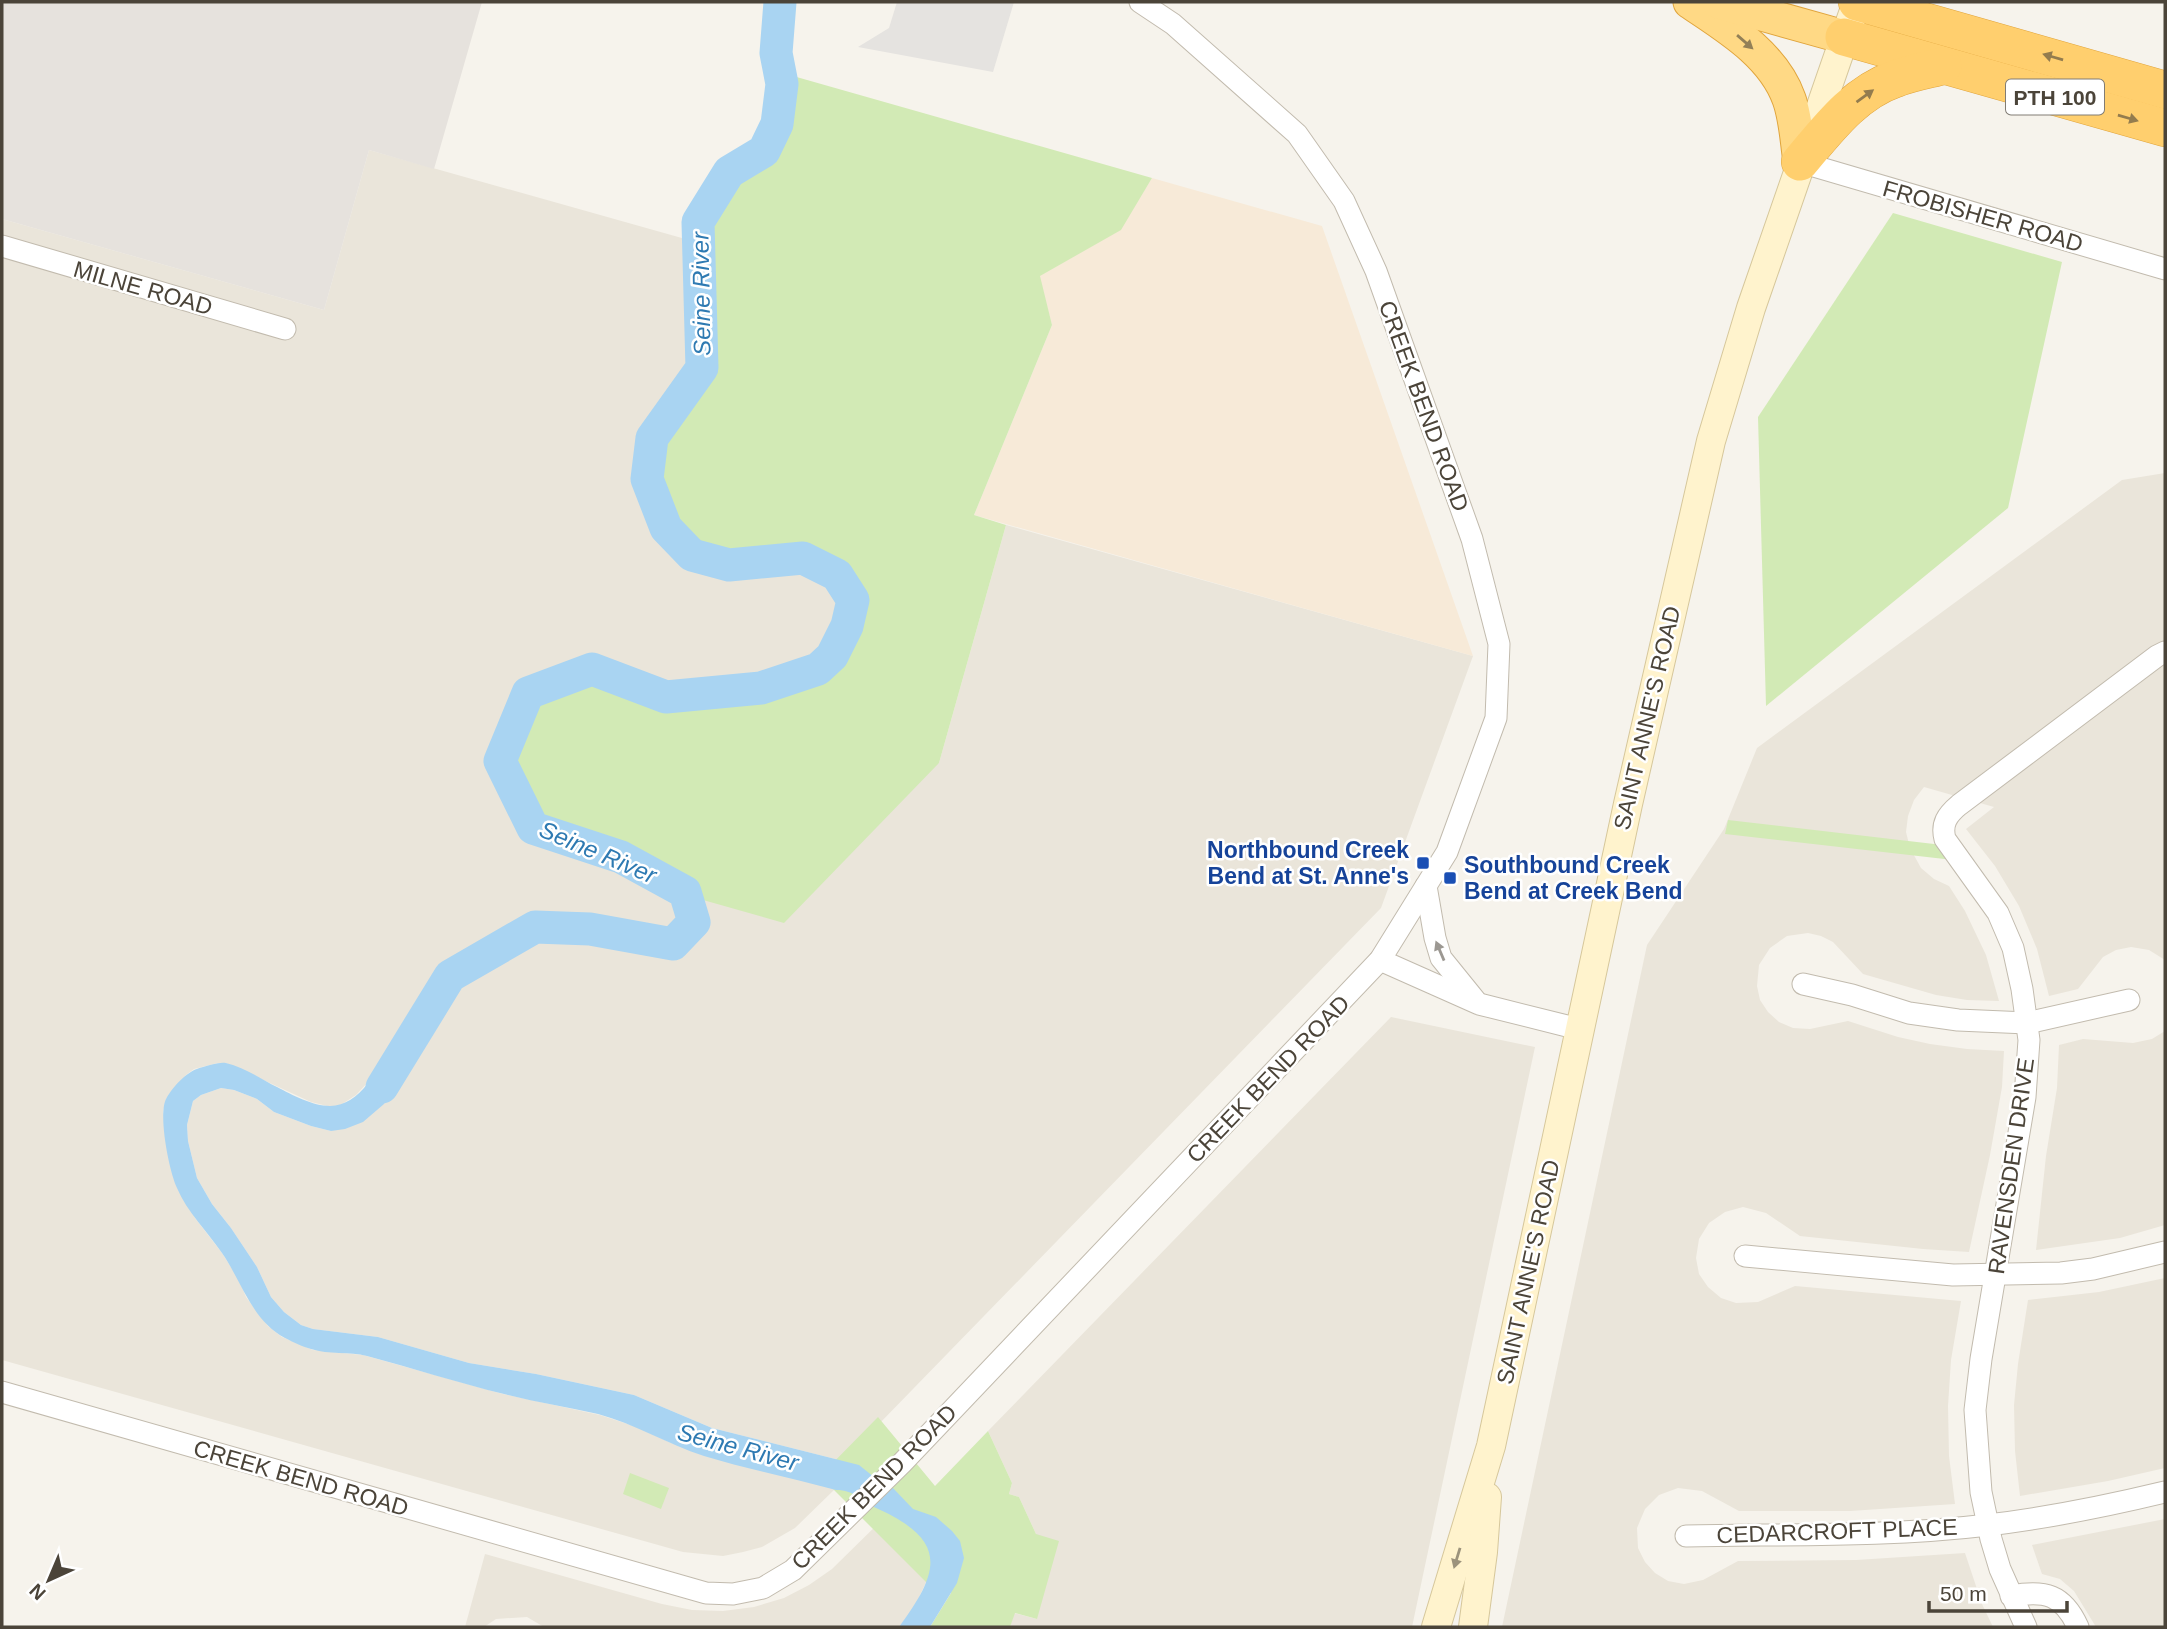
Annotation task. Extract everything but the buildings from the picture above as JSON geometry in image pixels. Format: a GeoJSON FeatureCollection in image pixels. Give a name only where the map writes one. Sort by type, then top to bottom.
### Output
{"type":"FeatureCollection","features":[{"type":"Feature","properties":{"kind":"highway"},"geometry":{"type":"LineString","coordinates":[[1690,2],[1740,37],[1777,75],[1790,102],[1800,162]]}},
{"type":"Feature","properties":{"kind":"highway","name":"PTH 100"},"geometry":{"type":"LineString","coordinates":[[1719,2],[2165,128]]}},
{"type":"Feature","properties":{"kind":"highway","name":"PTH 100"},"geometry":{"type":"LineString","coordinates":[[1857,2],[2165,90]]}},
{"type":"Feature","properties":{"kind":"highway"},"geometry":{"type":"LineString","coordinates":[[1944,2],[1996,41]]}},
{"type":"Feature","properties":{"kind":"highway"},"geometry":{"type":"LineString","coordinates":[[1800,162],[1836,120],[1868,93],[1893,79],[1945,65]]}},
{"type":"Feature","properties":{"kind":"main road","name":"SAINT ANNE'S ROAD"},"geometry":{"type":"LineString","coordinates":[[1436,1627],[1491,1446],[1637,763],[1711,441],[1751,308],[1857,2]]}},
{"type":"Feature","properties":{"kind":"main road","name":"SAINT ANNE'S ROAD"},"geometry":{"type":"LineString","coordinates":[[1473,1627],[1483,1552],[1491,1446]]}},
{"type":"Feature","properties":{"kind":"street","name":"CREEK BEND ROAD"},"geometry":{"type":"LineString","coordinates":[[2,1392],[706,1593],[733,1594],[763,1588],[793,1570],[848,1518],[1380,960],[1447,852],[1496,718],[1499,644],[1472,539],[1376,271],[1345,201],[1297,134],[1173,24],[1140,2]]}},
{"type":"Feature","properties":{"kind":"street","name":"FROBISHER ROAD"},"geometry":{"type":"LineString","coordinates":[[1800,162],[2165,269]]}},
{"type":"Feature","properties":{"kind":"street","name":"MILNE ROAD"},"geometry":{"type":"LineString","coordinates":[[2,246],[285,329]]}},
{"type":"Feature","properties":{"kind":"street","name":"RAVENSDEN DRIVE"},"geometry":{"type":"LineString","coordinates":[[2026,1627],[2000,1569],[1988,1525],[1981,1492],[1975,1410],[2025,1097],[2029,1040],[2013,948],[1998,913],[1945,839],[1942,829],[1947,815],[2165,652]]}},
{"type":"Feature","properties":{"kind":"street"},"geometry":{"type":"LineString","coordinates":[[1426,887],[1441,958],[1479,1004]]}},
{"type":"Feature","properties":{"kind":"street"},"geometry":{"type":"LineString","coordinates":[[1380,960],[1479,1004],[1579,1029]]}},
{"type":"Feature","properties":{"kind":"street"},"geometry":{"type":"LineString","coordinates":[[1803,984],[1852,995],[1909,1013],[1958,1020],[2027,1023],[2129,1000]]}},
{"type":"Feature","properties":{"kind":"street"},"geometry":{"type":"LineString","coordinates":[[1745,1256],[1953,1275],[2061,1273],[2093,1269],[2165,1252]]}},
{"type":"Feature","properties":{"kind":"street","name":"CEDARCROFT PLACE"},"geometry":{"type":"LineString","coordinates":[[1685,1536],[1862,1534],[1988,1525],[2165,1492]]}},
{"type":"Feature","properties":{"kind":"street"},"geometry":{"type":"LineString","coordinates":[[2011,1596],[2042,1593],[2057,1599],[2071,1613],[2078,1627]]}},
{"type":"Feature","properties":{"kind":"shaded area"},"geometry":{"type":"Polygon","coordinates":[[[2,2],[482,2],[434,169],[369,150],[324,310],[2,219],[2,2]]]}},
{"type":"Feature","properties":{"kind":"shaded area"},"geometry":{"type":"Polygon","coordinates":[[[897,2],[1014,2],[993,72],[858,47],[889,28],[897,2]]]}},
{"type":"Feature","properties":{"kind":"shaded area"},"geometry":{"type":"Polygon","coordinates":[[[369,150],[696,242],[694,274],[701,347],[684,395],[652,433],[645,452],[646,474],[663,523],[678,545],[695,558],[727,563],[796,561],[821,567],[844,578],[850,598],[849,623],[836,646],[819,665],[794,676],[701,691],[659,694],[573,672],[538,680],[520,693],[509,709],[512,785],[520,811],[548,841],[643,865],[671,878],[939,763],[1006,525],[1473,656],[1381,908],[843,1461],[712,1428],[634,1395],[469,1363],[378,1337],[313,1329],[301,1325],[284,1312],[271,1297],[257,1267],[197,1178],[187,1125],[193,1101],[221,1088],[234,1090],[257,1099],[274,1112],[331,1131],[403,1077],[415,1051],[390,1045],[382,1064],[369,1081],[356,1095],[339,1106],[311,1102],[226,1063],[194,1069],[166,1099],[163,1112],[195,1218],[222,1253],[246,1297],[268,1326],[282,1337],[313,1350],[363,1355],[503,1394],[600,1415],[637,1427],[671,1443],[835,1489],[795,1528],[762,1547],[723,1556],[683,1552],[2,1360],[2,219],[324,310],[369,150]]]}},
{"type":"Feature","properties":{"kind":"shaded area"},"geometry":{"type":"Polygon","coordinates":[[[1152,178],[1322,226],[1473,656],[974,515],[1052,325],[1039,276],[1120,230],[1152,178]]]}},
{"type":"Feature","properties":{"kind":"shaded area"},"geometry":{"type":"Polygon","coordinates":[[[2165,473],[2165,960],[2149,950],[2131,947],[2116,950],[2103,957],[2078,989],[2049,996],[2037,949],[2019,906],[1995,866],[1966,829],[1994,807],[1924,787],[1914,800],[1908,816],[1906,832],[1910,848],[1921,868],[1934,879],[1949,886],[1965,911],[1986,955],[1999,1001],[1936,995],[1863,974],[1833,942],[1808,933],[1787,936],[1770,948],[1759,965],[1757,986],[1760,1000],[1768,1012],[1779,1022],[1793,1028],[1810,1029],[1848,1021],[1930,1044],[2004,1051],[2002,1087],[1969,1252],[1800,1236],[1766,1213],[1743,1207],[1725,1212],[1709,1223],[1699,1239],[1696,1258],[1699,1274],[1708,1287],[1721,1298],[1736,1303],[1758,1302],[1795,1286],[1961,1301],[1951,1360],[1948,1406],[1949,1456],[1955,1504],[1850,1511],[1739,1511],[1702,1491],[1678,1488],[1659,1495],[1645,1509],[1637,1528],[1638,1548],[1645,1562],[1655,1573],[1668,1581],[1684,1584],[1703,1580],[1738,1561],[1856,1560],[1965,1553],[1982,1604],[1993,1627],[1502,1627],[1647,945],[1724,829],[1757,748],[2122,480],[2165,473]]]}},
{"type":"Feature","properties":{"kind":"shaded area"},"geometry":{"type":"Polygon","coordinates":[[[1391,1017],[1535,1047],[1412,1627],[1010,1627],[1014,1613],[1037,1619],[1036,1534],[1019,1497],[1009,1494],[1012,1483],[988,1431],[1391,1017]]]}},
{"type":"Feature","properties":{"kind":"shaded area"},"geometry":{"type":"Polygon","coordinates":[[[2165,1031],[2165,1225],[2120,1238],[2036,1250],[2046,1156],[2057,1088],[2059,1045],[2083,1039],[2133,1043],[2152,1039],[2165,1031]]]}},
{"type":"Feature","properties":{"kind":"shaded area"},"geometry":{"type":"Polygon","coordinates":[[[2165,1278],[2165,1468],[2020,1496],[2014,1405],[2028,1300],[2099,1292],[2165,1278]]]}},
{"type":"Feature","properties":{"kind":"shaded area"},"geometry":{"type":"Polygon","coordinates":[[[889,1513],[929,1576],[914,1608],[899,1627],[544,1627],[527,1617],[496,1619],[484,1627],[465,1627],[485,1554],[662,1604],[692,1610],[723,1611],[754,1607],[784,1598],[809,1585],[832,1569],[889,1513]]]}},
{"type":"Feature","properties":{"kind":"shaded area"},"geometry":{"type":"Polygon","coordinates":[[[2165,1519],[2165,1627],[2096,1627],[2074,1591],[2060,1579],[2042,1574],[2032,1545],[2165,1519]]]}},
{"type":"Feature","properties":{"kind":"green space"},"geometry":{"type":"Polygon","coordinates":[[[786,74],[1152,178],[1121,230],[1040,276],[1052,325],[974,515],[1006,525],[939,763],[784,923],[689,896],[671,878],[643,865],[568,849],[548,841],[520,811],[512,785],[509,709],[520,693],[538,680],[573,672],[659,694],[701,691],[794,676],[819,665],[836,646],[849,623],[850,598],[844,578],[821,567],[796,561],[727,563],[695,558],[679,545],[663,523],[646,474],[645,452],[652,433],[684,395],[701,347],[694,274],[696,242],[703,219],[718,191],[765,167],[788,135],[792,104],[786,74]]]}},
{"type":"Feature","properties":{"kind":"green space"},"geometry":{"type":"Polygon","coordinates":[[[1893,213],[2062,262],[2008,508],[1766,706],[1758,417],[1893,213]]]}},
{"type":"Feature","properties":{"kind":"green space"},"geometry":{"type":"Polygon","coordinates":[[[1728,820],[1951,846],[1962,861],[1725,834],[1728,820]]]}},
{"type":"Feature","properties":{"kind":"green space"},"geometry":{"type":"Polygon","coordinates":[[[878,1417],[935,1486],[988,1431],[1012,1483],[1009,1494],[1019,1497],[1036,1534],[1059,1541],[1037,1619],[1015,1613],[1010,1627],[930,1627],[951,1593],[936,1592],[820,1476],[878,1417]]]}},
{"type":"Feature","properties":{"kind":"green space"},"geometry":{"type":"Polygon","coordinates":[[[630,1473],[669,1488],[661,1509],[623,1494],[630,1473]]]}},
{"type":"Feature","properties":{"kind":"water"},"geometry":{"type":"Polygon","coordinates":[[[390,1044],[415,1051],[403,1077],[384,1104],[363,1122],[345,1129],[331,1131],[311,1126],[274,1112],[257,1099],[234,1090],[221,1088],[193,1101],[187,1125],[197,1178],[257,1267],[271,1297],[284,1312],[301,1325],[313,1329],[378,1337],[469,1363],[634,1395],[712,1428],[859,1465],[892,1487],[913,1509],[936,1517],[960,1541],[964,1558],[957,1583],[930,1627],[899,1627],[924,1588],[929,1572],[930,1557],[925,1543],[898,1519],[848,1492],[704,1456],[598,1414],[487,1390],[367,1356],[308,1348],[285,1338],[264,1322],[222,1253],[177,1188],[166,1143],[163,1117],[166,1099],[177,1084],[192,1071],[223,1063],[246,1070],[310,1102],[323,1106],[341,1104],[351,1100],[368,1084],[390,1044]]]}},
{"type":"Feature","properties":{"kind":"waterway","name":"Seine River"},"geometry":{"type":"LineString","coordinates":[[382,1087],[450,976],[535,927],[590,929],[673,944],[694,922],[685,892],[621,857],[533,828],[500,761],[528,693],[592,669],[666,697],[761,688],[818,669],[832,656],[847,626],[853,600],[837,575],[803,558],[729,565],[692,555],[666,528],[647,479],[652,438],[702,368],[698,222],[729,172],[764,151],[777,124],[782,84],[776,53],[780,2]]}},
{"type":"Feature","properties":{"kind":"place","name":"Northbound Creek Bend at St. Anne's"},"geometry":{"type":"Point","coordinates":[1423,863]}},
{"type":"Feature","properties":{"kind":"place","name":"Southbound Creek Bend at Creek Bend"},"geometry":{"type":"Point","coordinates":[1450,878]}}]}
